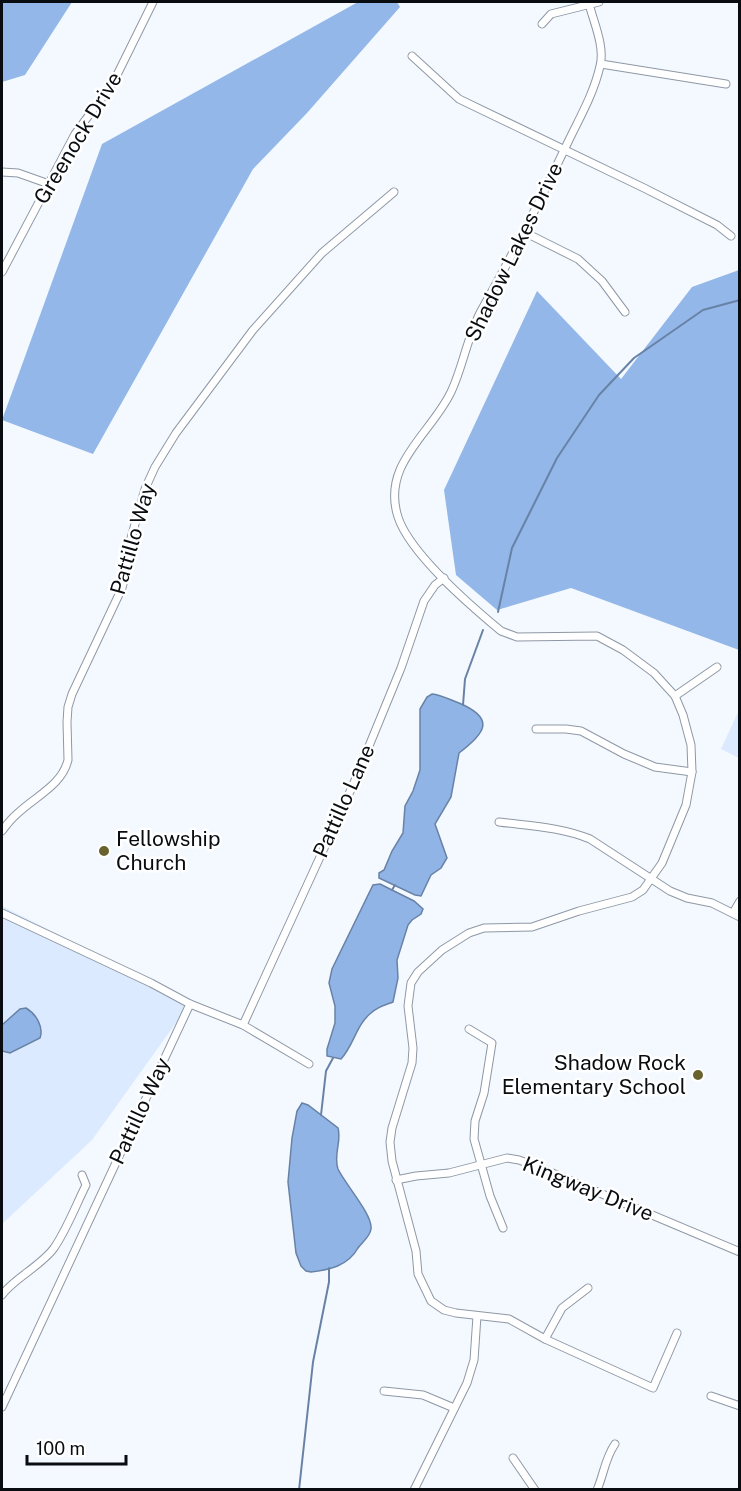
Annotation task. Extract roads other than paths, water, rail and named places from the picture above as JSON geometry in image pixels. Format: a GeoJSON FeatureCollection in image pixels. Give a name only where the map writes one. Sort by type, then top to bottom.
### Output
{"type":"FeatureCollection","features":[{"type":"Feature","properties":{"kind":"street","name":"Greenock Drive"},"geometry":{"type":"LineString","coordinates":[[2,272],[75,134],[113,83],[153,2]]}},
{"type":"Feature","properties":{"kind":"street"},"geometry":{"type":"LineString","coordinates":[[542,24],[551,14],[599,2]]}},
{"type":"Feature","properties":{"kind":"street","name":"Shadow Lakes Drive"},"geometry":{"type":"LineString","coordinates":[[589,4],[601,50],[601,64],[592,91],[524,232],[479,314],[451,392],[417,440],[400,469],[396,483],[398,518],[421,556],[501,631],[517,636],[597,636],[623,650],[654,673],[675,696],[683,715],[691,745],[692,772],[686,805],[662,863],[643,890],[632,897],[579,910],[553,918],[543,924],[518,928],[484,928],[469,933],[442,950],[418,972],[411,983],[408,1006],[413,1048],[412,1063],[396,1111],[391,1135],[392,1161],[416,1251],[418,1274],[431,1301],[444,1310],[509,1319],[545,1339],[652,1388],[677,1333]]}},
{"type":"Feature","properties":{"kind":"street"},"geometry":{"type":"LineString","coordinates":[[412,56],[459,99],[665,198],[717,225],[731,236]]}},
{"type":"Feature","properties":{"kind":"street"},"geometry":{"type":"LineString","coordinates":[[601,64],[726,84]]}},
{"type":"Feature","properties":{"kind":"street"},"geometry":{"type":"LineString","coordinates":[[2,172],[18,173],[49,184]]}},
{"type":"Feature","properties":{"kind":"street","name":"Pattillo Way"},"geometry":{"type":"LineString","coordinates":[[2,831],[20,811],[40,797],[66,768],[68,707],[81,673],[122,588],[145,489],[160,458],[253,330],[322,253],[394,192]]}},
{"type":"Feature","properties":{"kind":"street"},"geometry":{"type":"LineString","coordinates":[[524,232],[578,259],[602,281],[625,312]]}},
{"type":"Feature","properties":{"kind":"street","name":"Pattillo Lane"},"geometry":{"type":"LineString","coordinates":[[243,1025],[353,785],[401,668],[424,601],[435,585],[444,578]]}},
{"type":"Feature","properties":{"kind":"street"},"geometry":{"type":"LineString","coordinates":[[675,696],[717,667]]}},
{"type":"Feature","properties":{"kind":"street"},"geometry":{"type":"LineString","coordinates":[[536,729],[581,731],[624,754],[655,767],[692,772]]}},
{"type":"Feature","properties":{"kind":"street"},"geometry":{"type":"LineString","coordinates":[[499,822],[560,829],[578,834],[590,839],[670,891],[687,898],[712,903],[736,915],[740,901]]}},
{"type":"Feature","properties":{"kind":"street"},"geometry":{"type":"LineString","coordinates":[[2,913],[151,983],[189,1004],[243,1025],[309,1064]]}},
{"type":"Feature","properties":{"kind":"street","name":"Pattillo Way"},"geometry":{"type":"LineString","coordinates":[[2,1407],[189,1004]]}},
{"type":"Feature","properties":{"kind":"street"},"geometry":{"type":"LineString","coordinates":[[469,1029],[492,1043],[486,1086],[474,1126],[474,1139],[480,1165],[502,1228]]}},
{"type":"Feature","properties":{"kind":"street","name":"Kingway Drive"},"geometry":{"type":"LineString","coordinates":[[396,1180],[442,1174],[507,1158],[519,1160],[740,1252]]}},
{"type":"Feature","properties":{"kind":"street"},"geometry":{"type":"LineString","coordinates":[[2,1295],[54,1249],[86,1185],[82,1175]]}},
{"type":"Feature","properties":{"kind":"street"},"geometry":{"type":"LineString","coordinates":[[545,1339],[562,1308],[588,1288]]}},
{"type":"Feature","properties":{"kind":"street"},"geometry":{"type":"LineString","coordinates":[[414,1490],[467,1383],[474,1360],[477,1316]]}},
{"type":"Feature","properties":{"kind":"street"},"geometry":{"type":"LineString","coordinates":[[384,1391],[423,1395],[454,1408]]}},
{"type":"Feature","properties":{"kind":"street"},"geometry":{"type":"LineString","coordinates":[[711,1396],[740,1406]]}},
{"type":"Feature","properties":{"kind":"street"},"geometry":{"type":"LineString","coordinates":[[597,1490],[607,1455],[615,1444]]}},
{"type":"Feature","properties":{"kind":"street"},"geometry":{"type":"LineString","coordinates":[[513,1458],[535,1490]]}},
{"type":"Feature","properties":{"kind":"waterway"},"geometry":{"type":"LineString","coordinates":[[498,612],[512,548],[557,458],[599,395],[634,358],[703,310],[740,300]]}},
{"type":"Feature","properties":{"kind":"waterway"},"geometry":{"type":"LineString","coordinates":[[463,705],[465,679],[483,630]]}},
{"type":"Feature","properties":{"kind":"waterway"},"geometry":{"type":"LineString","coordinates":[[392,890],[395,885]]}},
{"type":"Feature","properties":{"kind":"waterway"},"geometry":{"type":"LineString","coordinates":[[321,1115],[326,1071],[333,1058]]}},
{"type":"Feature","properties":{"kind":"waterway"},"geometry":{"type":"LineString","coordinates":[[299,1490],[313,1362],[329,1282],[329,1268]]}},
{"type":"Feature","properties":{"kind":"place","name":"Fellowship Church"},"geometry":{"type":"Point","coordinates":[104,851]}},
{"type":"Feature","properties":{"kind":"place","name":"Shadow Rock Elementary School"},"geometry":{"type":"Point","coordinates":[698,1075]}}]}
